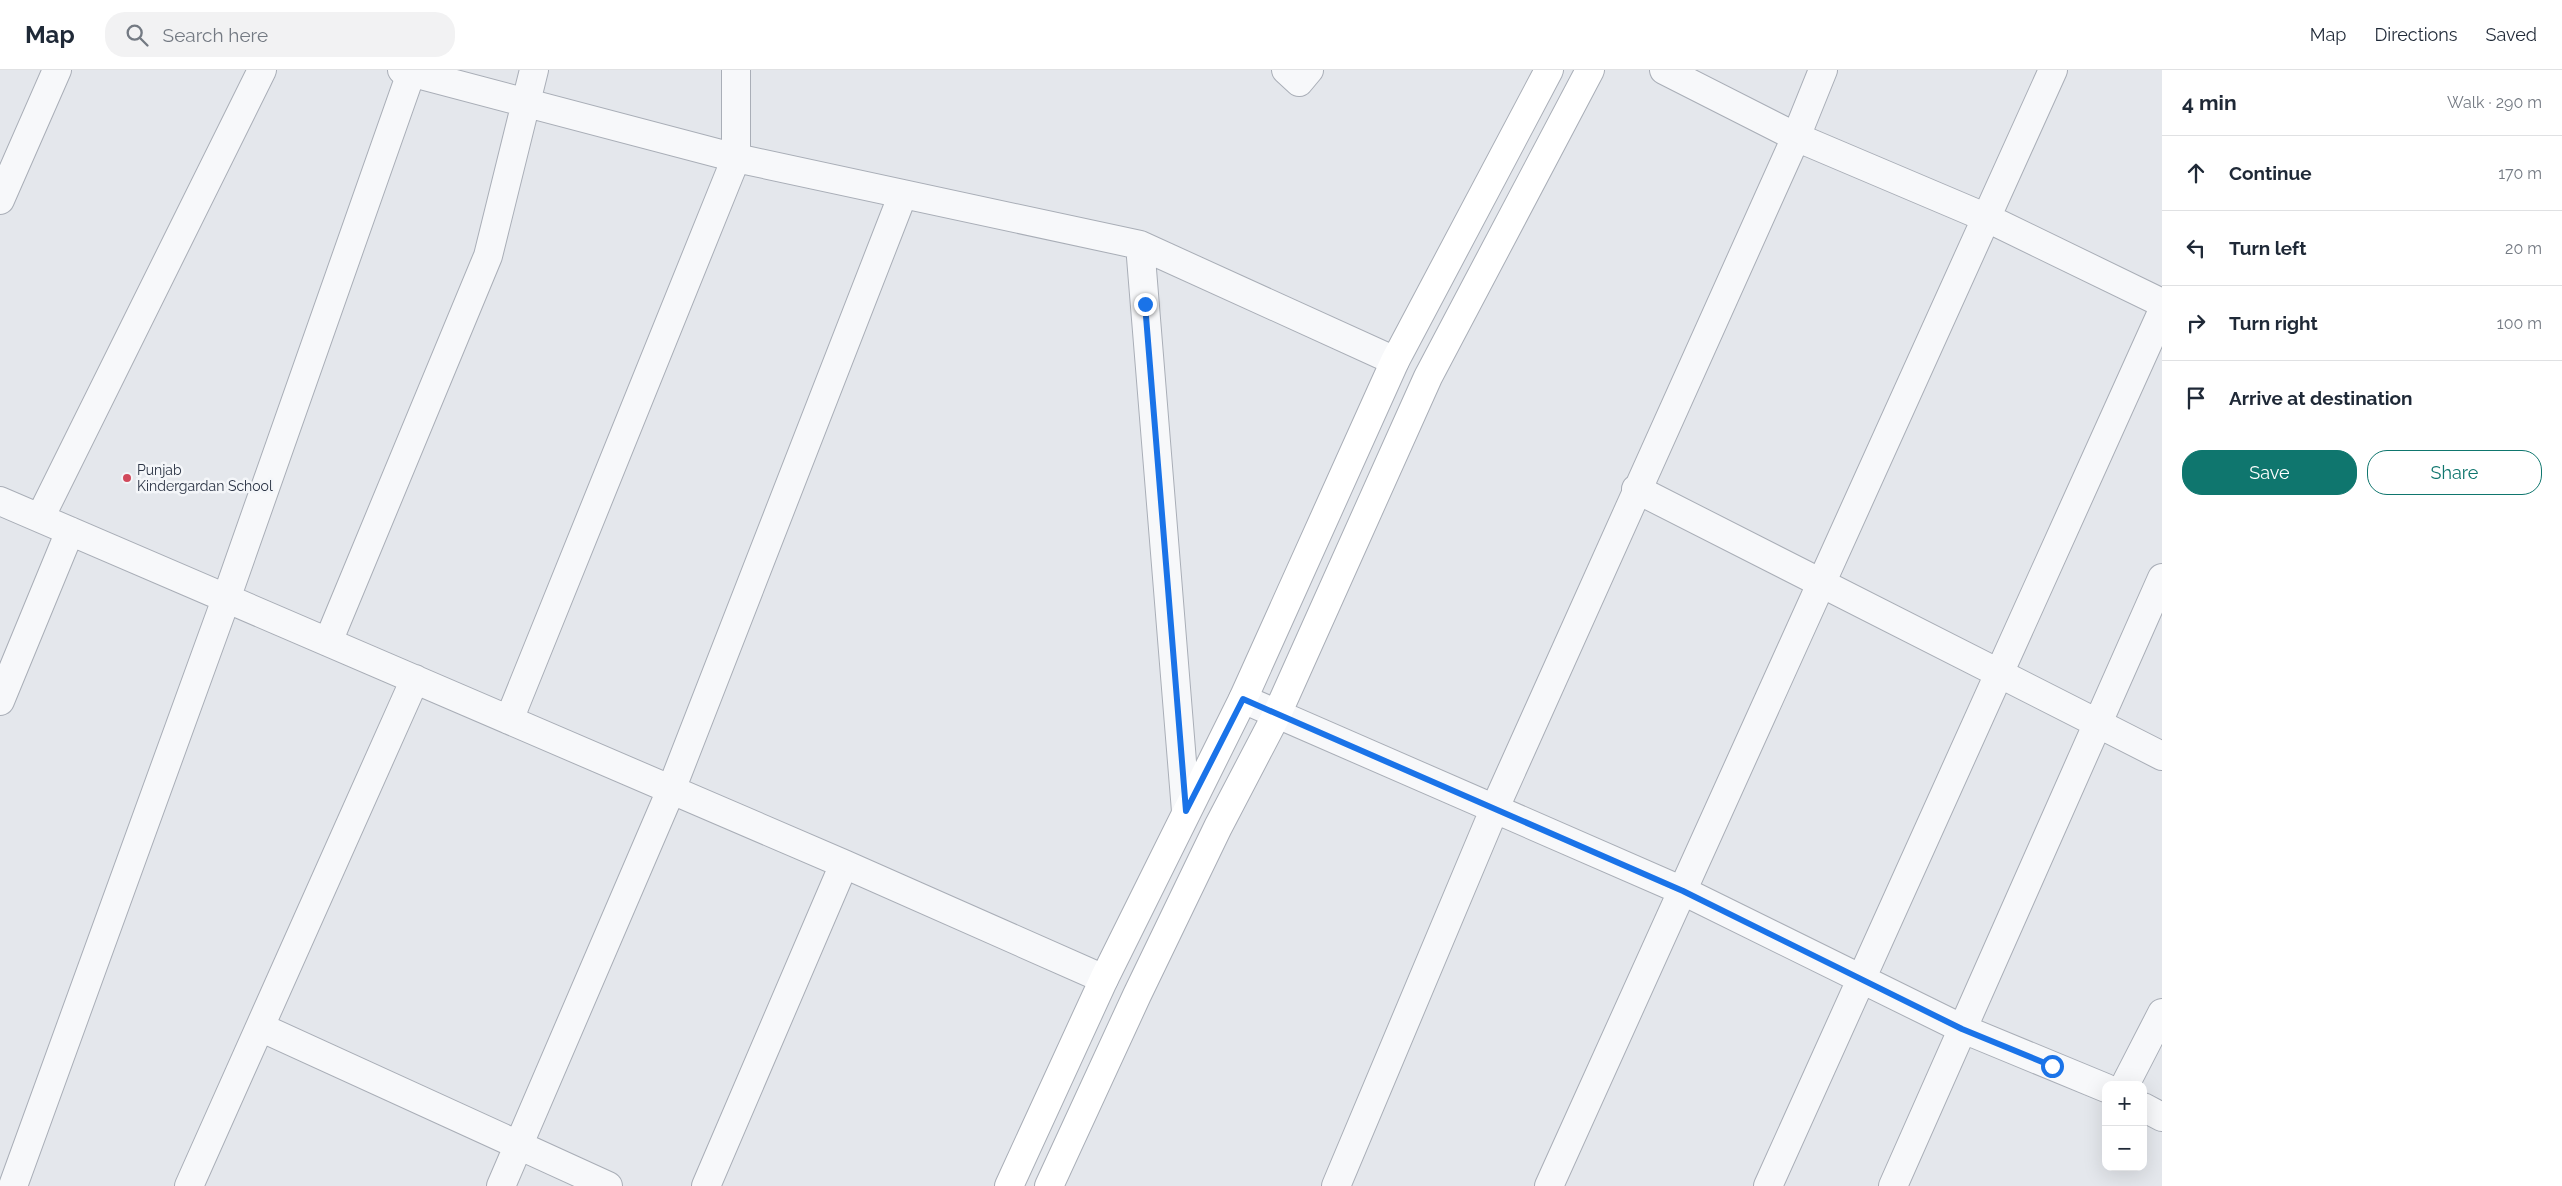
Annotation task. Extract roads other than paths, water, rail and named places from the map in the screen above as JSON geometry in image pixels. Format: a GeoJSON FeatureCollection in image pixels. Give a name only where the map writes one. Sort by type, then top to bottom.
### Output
{"type":"FeatureCollection","features":[{"type":"Feature","properties":{"kind":"street"},"geometry":{"type":"LineString","coordinates":[[0,200],[57,70]]}},
{"type":"Feature","properties":{"kind":"street"},"geometry":{"type":"LineString","coordinates":[[40,518],[262,70]]}},
{"type":"Feature","properties":{"kind":"street"},"geometry":{"type":"LineString","coordinates":[[328,642],[488,256],[534,70]]}},
{"type":"Feature","properties":{"kind":"street"},"geometry":{"type":"LineString","coordinates":[[510,720],[736,158],[736,70]]}},
{"type":"Feature","properties":{"kind":"street"},"geometry":{"type":"LineString","coordinates":[[1286,70],[1299,82],[1309,70]]}},
{"type":"Feature","properties":{"kind":"street"},"geometry":{"type":"LineString","coordinates":[[1009,1186],[1104,979],[1243,699],[1395,361],[1549,70]]}},
{"type":"Feature","properties":{"kind":"street"},"geometry":{"type":"LineString","coordinates":[[1049,1186],[1218,827],[1277,714],[1428,377],[1474,285],[1590,70]]}},
{"type":"Feature","properties":{"kind":"street"},"geometry":{"type":"LineString","coordinates":[[1664,70],[1796,137],[1987,218],[2162,303]]}},
{"type":"Feature","properties":{"kind":"street"},"geometry":{"type":"LineString","coordinates":[[1336,1186],[1494,810],[1636,489],[1796,137],[1823,70]]}},
{"type":"Feature","properties":{"kind":"street"},"geometry":{"type":"LineString","coordinates":[[1549,1186],[2053,70]]}},
{"type":"Feature","properties":{"kind":"street"},"geometry":{"type":"LineString","coordinates":[[13,1186],[226,599],[407,71],[736,158],[1140,245],[1395,361]]}},
{"type":"Feature","properties":{"kind":"street"},"geometry":{"type":"LineString","coordinates":[[501,1186],[671,790],[904,194]]}},
{"type":"Feature","properties":{"kind":"street"},"geometry":{"type":"LineString","coordinates":[[1140,245],[1186,811]]}},
{"type":"Feature","properties":{"kind":"street"},"geometry":{"type":"LineString","coordinates":[[1442,269],[1474,285]]}},
{"type":"Feature","properties":{"kind":"street"},"geometry":{"type":"LineString","coordinates":[[1768,1186],[2162,312]]}},
{"type":"Feature","properties":{"kind":"street"},"geometry":{"type":"LineString","coordinates":[[1636,489],[2162,756]]}},
{"type":"Feature","properties":{"kind":"street"},"geometry":{"type":"LineString","coordinates":[[0,501],[844,864],[1104,979]]}},
{"type":"Feature","properties":{"kind":"street"},"geometry":{"type":"LineString","coordinates":[[0,701],[70,532]]}},
{"type":"Feature","properties":{"kind":"street"},"geometry":{"type":"LineString","coordinates":[[1893,1186],[2162,578]]}},
{"type":"Feature","properties":{"kind":"street"},"geometry":{"type":"LineString","coordinates":[[189,1186],[414,680]]}},
{"type":"Feature","properties":{"kind":"street"},"geometry":{"type":"LineString","coordinates":[[1243,699],[1683,891],[1962,1029],[2102,1086]]}},
{"type":"Feature","properties":{"kind":"street"},"geometry":{"type":"LineString","coordinates":[[706,1186],[844,864]]}},
{"type":"Feature","properties":{"kind":"street"},"geometry":{"type":"LineString","coordinates":[[2127,1081],[2162,1013]]}},
{"type":"Feature","properties":{"kind":"street"},"geometry":{"type":"LineString","coordinates":[[260,1027],[608,1186]]}},
{"type":"Feature","properties":{"kind":"street"},"geometry":{"type":"LineString","coordinates":[[2147,1109],[2162,1117]]}},
{"type":"Feature","properties":{"kind":"street"},"geometry":{"type":"LineString","coordinates":[[1034,1131],[1067,1146]]}},
{"type":"Feature","properties":{"kind":"place","name":"Punjab Kindergardan School"},"geometry":{"type":"Point","coordinates":[127,478]}}]}
